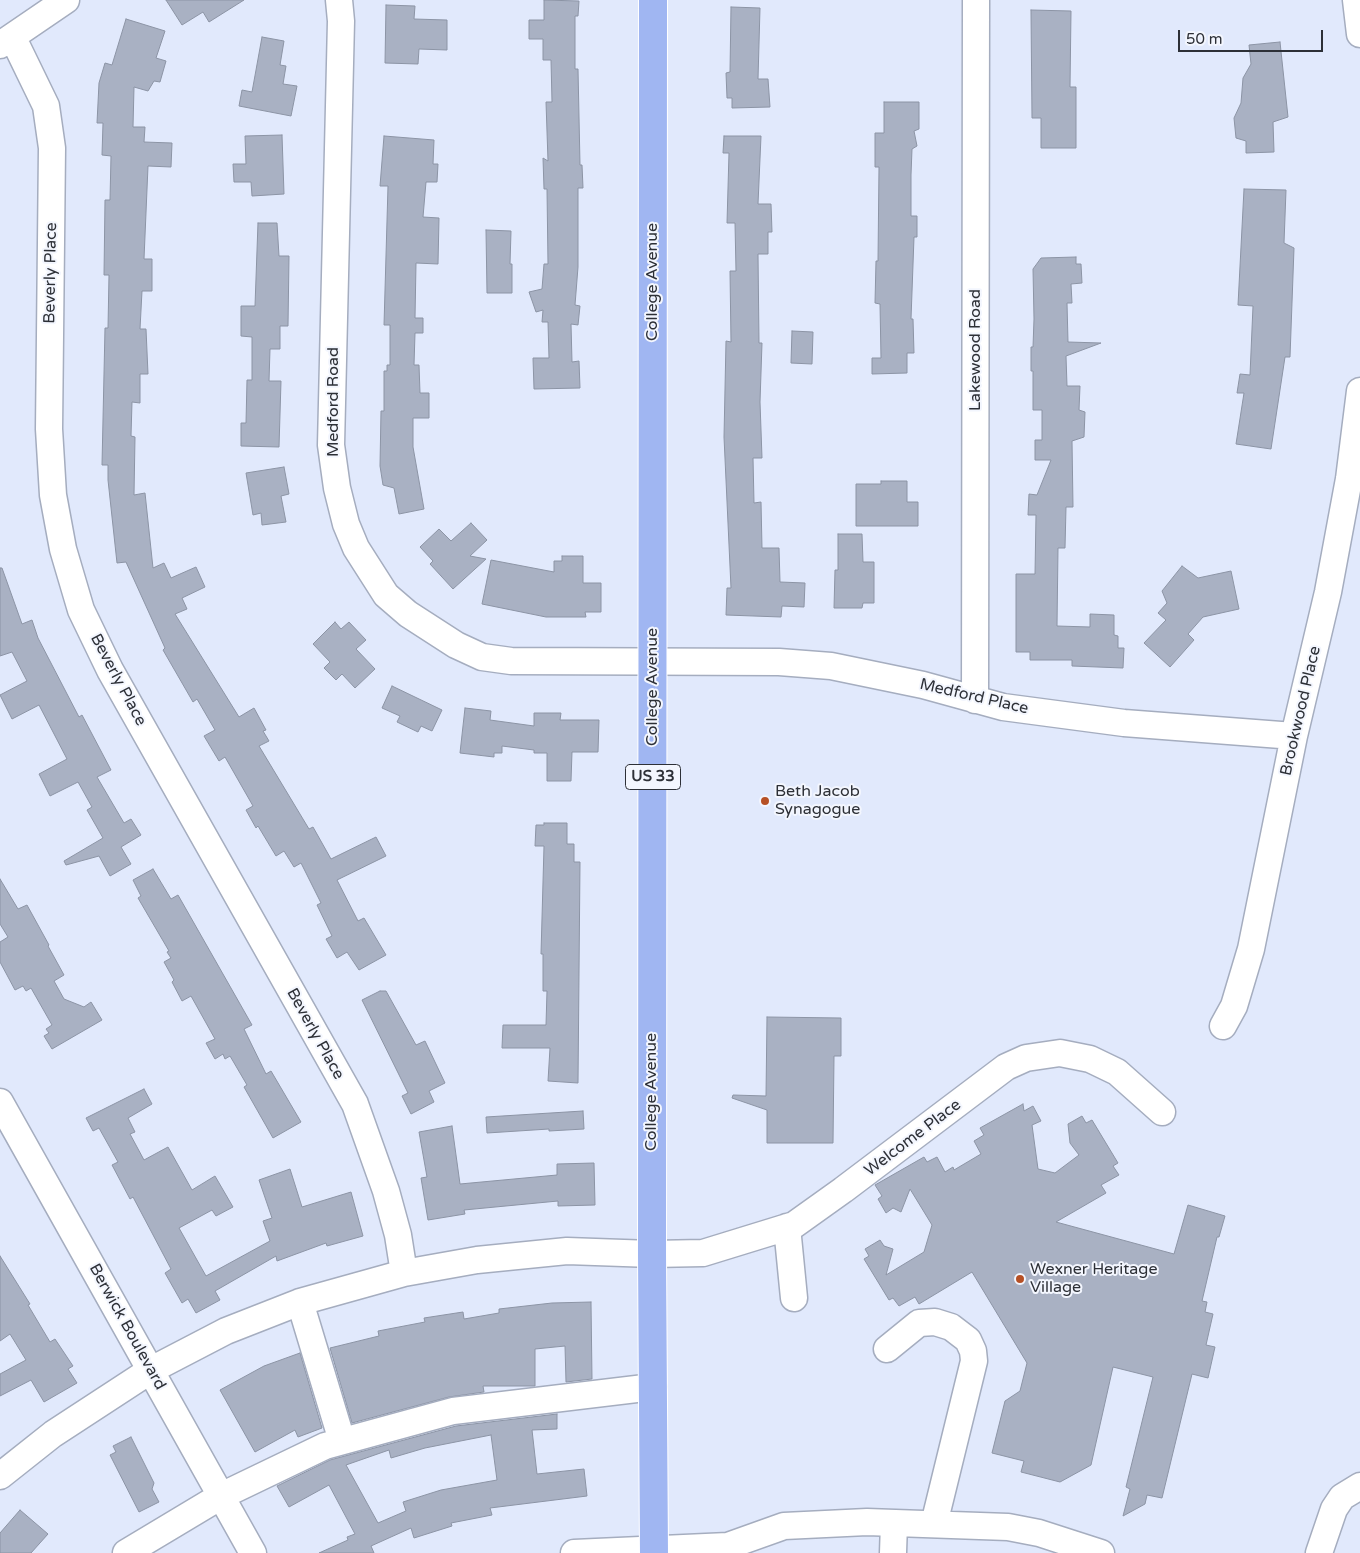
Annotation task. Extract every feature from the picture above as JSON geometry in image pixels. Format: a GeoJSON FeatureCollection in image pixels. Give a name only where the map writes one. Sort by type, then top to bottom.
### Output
{"type":"FeatureCollection","features":[{"type":"Feature","properties":{"kind":"main road","name":"College Avenue"},"geometry":{"type":"LineString","coordinates":[[653,0],[652,1254],[654,1551]]}},
{"type":"Feature","properties":{"kind":"street"},"geometry":{"type":"LineString","coordinates":[[6,42],[66,0]]}},
{"type":"Feature","properties":{"kind":"street","name":"Medford Road"},"geometry":{"type":"LineString","coordinates":[[339,0],[340,70],[331,445],[337,488],[346,524],[356,548],[386,595],[431,630],[482,657],[539,662],[653,662]]}},
{"type":"Feature","properties":{"kind":"street","name":"Lakewood Road"},"geometry":{"type":"LineString","coordinates":[[975,700],[976,0]]}},
{"type":"Feature","properties":{"kind":"street"},"geometry":{"type":"LineString","coordinates":[[1356,0],[1360,34]]}},
{"type":"Feature","properties":{"kind":"street","name":"Beverly Place"},"geometry":{"type":"LineString","coordinates":[[6,42],[46,106],[52,148],[49,429],[52,485],[63,549],[81,610],[110,670],[355,1104],[386,1191],[398,1235],[404,1273]]}},
{"type":"Feature","properties":{"kind":"street","name":"Brookwood Place"},"geometry":{"type":"LineString","coordinates":[[1223,1026],[1234,1006],[1251,948],[1294,736],[1328,592],[1348,489],[1360,391]]}},
{"type":"Feature","properties":{"kind":"street","name":"Medford Place"},"geometry":{"type":"LineString","coordinates":[[653,662],[779,662],[831,666],[923,685],[1003,707],[1124,723],[1294,736]]}},
{"type":"Feature","properties":{"kind":"street","name":"Welcome Place"},"geometry":{"type":"LineString","coordinates":[[0,1476],[53,1434],[151,1370],[226,1331],[300,1302],[404,1273],[477,1260],[567,1251],[652,1254],[703,1253],[794,1225],[1006,1067],[1026,1058],[1060,1053],[1090,1059],[1117,1072],[1162,1112]]}},
{"type":"Feature","properties":{"kind":"street","name":"Berwick Boulevard"},"geometry":{"type":"LineString","coordinates":[[0,1102],[253,1553]]}},
{"type":"Feature","properties":{"kind":"street"},"geometry":{"type":"LineString","coordinates":[[787,1227],[794,1298]]}},
{"type":"Feature","properties":{"kind":"street"},"geometry":{"type":"LineString","coordinates":[[300,1302],[342,1441]]}},
{"type":"Feature","properties":{"kind":"street"},"geometry":{"type":"LineString","coordinates":[[887,1349],[919,1323],[935,1322],[951,1327],[968,1340],[973,1351],[974,1361],[934,1524]]}},
{"type":"Feature","properties":{"kind":"street"},"geometry":{"type":"LineString","coordinates":[[126,1553],[221,1496],[325,1446],[453,1411],[653,1387]]}},
{"type":"Feature","properties":{"kind":"street"},"geometry":{"type":"LineString","coordinates":[[1319,1553],[1334,1509],[1342,1497],[1360,1486]]}},
{"type":"Feature","properties":{"kind":"street"},"geometry":{"type":"LineString","coordinates":[[893,1553],[894,1523]]}},
{"type":"Feature","properties":{"kind":"street"},"geometry":{"type":"LineString","coordinates":[[574,1553],[654,1551],[728,1546],[784,1526],[803,1524],[894,1523],[1008,1527],[1039,1533],[1101,1553]]}},
{"type":"Feature","properties":{"kind":"building"},"geometry":{"type":"Polygon","coordinates":[[[166,0],[244,0],[209,22],[203,12],[182,25],[166,0]]]}},
{"type":"Feature","properties":{"kind":"building"},"geometry":{"type":"Polygon","coordinates":[[[544,0],[579,1],[578,16],[575,16],[575,69],[578,69],[580,165],[582,165],[583,188],[578,188],[578,267],[575,305],[580,306],[578,325],[571,324],[572,362],[579,361],[580,388],[534,389],[533,358],[549,358],[548,322],[542,322],[543,310],[536,312],[529,292],[542,289],[544,264],[548,264],[547,189],[544,189],[543,158],[548,161],[546,102],[552,102],[551,60],[543,60],[543,39],[529,39],[529,20],[544,20],[544,0]]]}},
{"type":"Feature","properties":{"kind":"building"},"geometry":{"type":"Polygon","coordinates":[[[386,5],[415,6],[414,19],[447,20],[447,50],[419,49],[418,64],[385,63],[386,5]]]}},
{"type":"Feature","properties":{"kind":"building"},"geometry":{"type":"Polygon","coordinates":[[[731,7],[760,8],[758,79],[768,79],[770,107],[732,108],[732,98],[727,98],[726,73],[730,72],[731,7]]]}},
{"type":"Feature","properties":{"kind":"building"},"geometry":{"type":"Polygon","coordinates":[[[1031,10],[1071,11],[1070,87],[1076,87],[1076,148],[1041,148],[1041,118],[1032,118],[1031,10]]]}},
{"type":"Feature","properties":{"kind":"building"},"geometry":{"type":"Polygon","coordinates":[[[126,19],[165,31],[156,58],[166,61],[160,82],[154,81],[148,91],[134,87],[133,127],[145,127],[144,142],[172,143],[171,167],[148,166],[144,259],[152,259],[152,291],[142,291],[140,329],[146,329],[148,374],[140,374],[140,403],[132,402],[131,436],[135,437],[134,495],[145,493],[153,568],[164,563],[171,578],[196,567],[205,587],[182,598],[187,609],[175,614],[239,717],[254,708],[266,730],[263,731],[269,741],[259,746],[309,829],[313,827],[331,859],[376,837],[386,856],[337,880],[358,921],[364,918],[386,955],[359,970],[347,952],[337,958],[326,939],[332,936],[317,905],[321,903],[301,863],[294,867],[284,851],[276,856],[258,826],[256,828],[246,810],[253,806],[225,757],[219,761],[204,736],[215,730],[197,699],[193,702],[163,650],[165,648],[126,562],[117,563],[108,465],[102,465],[105,328],[108,328],[109,275],[104,275],[105,200],[110,200],[111,156],[102,155],[103,123],[97,123],[99,83],[105,63],[112,65],[126,19]]]}},
{"type":"Feature","properties":{"kind":"building"},"geometry":{"type":"Polygon","coordinates":[[[262,37],[284,41],[280,65],[286,66],[283,84],[297,86],[291,116],[239,106],[242,90],[252,92],[262,37]]]}},
{"type":"Feature","properties":{"kind":"building"},"geometry":{"type":"Polygon","coordinates":[[[1280,42],[1288,117],[1273,122],[1274,152],[1246,153],[1246,141],[1236,138],[1234,118],[1241,103],[1243,78],[1251,64],[1249,45],[1280,42]]]}},
{"type":"Feature","properties":{"kind":"building"},"geometry":{"type":"Polygon","coordinates":[[[884,102],[919,102],[919,129],[914,131],[917,146],[912,149],[911,175],[911,216],[917,216],[917,237],[914,237],[911,319],[913,319],[914,353],[907,353],[907,373],[872,374],[872,358],[881,358],[880,304],[875,303],[876,261],[878,261],[879,167],[875,167],[875,133],[884,133],[884,102]]]}},
{"type":"Feature","properties":{"kind":"building"},"geometry":{"type":"Polygon","coordinates":[[[282,135],[284,194],[252,196],[251,182],[234,182],[233,164],[246,164],[245,136],[282,135]]]}},
{"type":"Feature","properties":{"kind":"building"},"geometry":{"type":"Polygon","coordinates":[[[384,136],[434,140],[433,164],[438,164],[437,182],[426,182],[423,217],[439,218],[438,264],[416,263],[415,318],[423,318],[423,333],[415,333],[414,365],[419,365],[420,393],[429,393],[429,418],[413,418],[413,447],[424,509],[399,514],[394,488],[383,485],[380,466],[381,411],[384,411],[384,371],[387,371],[387,365],[390,365],[390,325],[384,325],[388,186],[380,186],[384,136]]]}},
{"type":"Feature","properties":{"kind":"building"},"geometry":{"type":"Polygon","coordinates":[[[724,136],[761,136],[758,204],[771,204],[772,232],[768,232],[768,254],[758,254],[759,343],[762,343],[760,402],[762,458],[753,458],[754,503],[761,502],[762,548],[779,548],[780,582],[805,583],[804,607],[782,606],[781,617],[726,615],[727,588],[731,588],[724,437],[726,341],[731,342],[730,271],[736,271],[735,223],[727,223],[729,153],[723,153],[724,136]]]}},
{"type":"Feature","properties":{"kind":"building"},"geometry":{"type":"Polygon","coordinates":[[[1244,189],[1286,190],[1284,243],[1294,248],[1290,357],[1285,357],[1271,449],[1236,444],[1244,393],[1237,393],[1240,374],[1250,375],[1253,306],[1238,305],[1244,189]]]}},
{"type":"Feature","properties":{"kind":"building"},"geometry":{"type":"Polygon","coordinates":[[[258,223],[277,223],[279,256],[289,256],[288,326],[280,326],[280,349],[270,349],[269,381],[281,381],[279,447],[241,446],[241,423],[246,423],[247,380],[252,380],[252,337],[241,336],[241,306],[255,306],[258,223]]]}},
{"type":"Feature","properties":{"kind":"building"},"geometry":{"type":"Polygon","coordinates":[[[486,230],[511,231],[510,264],[512,264],[512,293],[487,293],[486,230]]]}},
{"type":"Feature","properties":{"kind":"building"},"geometry":{"type":"Polygon","coordinates":[[[1076,257],[1076,264],[1081,264],[1082,283],[1071,284],[1072,303],[1067,303],[1068,342],[1101,343],[1066,356],[1067,386],[1080,386],[1079,410],[1085,412],[1084,437],[1072,441],[1073,507],[1066,507],[1065,548],[1058,548],[1057,626],[1090,627],[1090,614],[1114,615],[1114,635],[1118,636],[1118,648],[1124,648],[1123,668],[1072,666],[1072,660],[1030,660],[1030,652],[1016,652],[1016,574],[1035,574],[1036,515],[1028,515],[1029,494],[1037,495],[1051,460],[1035,460],[1035,440],[1042,440],[1042,410],[1033,410],[1031,347],[1033,347],[1034,319],[1033,269],[1041,258],[1076,257]]]}},
{"type":"Feature","properties":{"kind":"building"},"geometry":{"type":"Polygon","coordinates":[[[792,331],[813,332],[812,364],[791,363],[792,331]]]}},
{"type":"Feature","properties":{"kind":"building"},"geometry":{"type":"Polygon","coordinates":[[[284,467],[289,494],[281,496],[286,522],[262,525],[261,513],[253,515],[246,473],[284,467]]]}},
{"type":"Feature","properties":{"kind":"building"},"geometry":{"type":"Polygon","coordinates":[[[881,481],[907,481],[907,502],[918,502],[918,526],[856,526],[856,484],[881,484],[881,481]]]}},
{"type":"Feature","properties":{"kind":"building"},"geometry":{"type":"Polygon","coordinates":[[[471,523],[487,540],[470,556],[486,559],[453,589],[430,564],[433,561],[420,547],[439,529],[451,541],[471,523]]]}},
{"type":"Feature","properties":{"kind":"building"},"geometry":{"type":"Polygon","coordinates":[[[838,534],[862,534],[863,562],[874,562],[874,603],[863,603],[862,608],[834,608],[835,570],[838,570],[838,534]]]}},
{"type":"Feature","properties":{"kind":"building"},"geometry":{"type":"Polygon","coordinates":[[[562,556],[583,556],[583,583],[601,583],[601,612],[585,612],[586,617],[546,617],[482,604],[491,560],[554,572],[554,561],[562,561],[562,556]]]}},
{"type":"Feature","properties":{"kind":"building"},"geometry":{"type":"Polygon","coordinates":[[[1182,566],[1198,578],[1231,571],[1239,609],[1203,617],[1188,634],[1194,640],[1170,667],[1144,643],[1166,620],[1158,613],[1167,603],[1162,591],[1182,566]]]}},
{"type":"Feature","properties":{"kind":"building"},"geometry":{"type":"Polygon","coordinates":[[[0,568],[2,568],[22,624],[32,620],[38,638],[79,717],[82,715],[111,770],[97,777],[124,823],[131,819],[141,835],[121,847],[131,864],[110,876],[99,856],[66,865],[64,861],[103,838],[87,810],[92,807],[78,782],[50,796],[39,774],[67,759],[39,705],[12,719],[0,695],[27,681],[12,652],[0,656],[0,568]]]}},
{"type":"Feature","properties":{"kind":"building"},"geometry":{"type":"Polygon","coordinates":[[[335,622],[341,629],[349,622],[366,640],[356,649],[375,669],[355,688],[342,674],[336,680],[324,668],[330,662],[313,644],[335,622]]]}},
{"type":"Feature","properties":{"kind":"building"},"geometry":{"type":"Polygon","coordinates":[[[392,686],[442,710],[432,731],[421,726],[418,732],[397,722],[400,716],[382,708],[392,686]]]}},
{"type":"Feature","properties":{"kind":"building"},"geometry":{"type":"Polygon","coordinates":[[[465,708],[491,711],[490,720],[534,726],[534,713],[561,713],[560,720],[599,720],[598,752],[572,752],[571,781],[547,781],[547,753],[534,753],[534,750],[502,746],[502,753],[494,753],[494,757],[460,753],[465,708]]]}},
{"type":"Feature","properties":{"kind":"building"},"geometry":{"type":"Polygon","coordinates":[[[544,823],[567,823],[567,844],[574,844],[574,862],[580,862],[578,1083],[548,1081],[550,1048],[502,1048],[503,1025],[546,1025],[547,991],[543,991],[543,954],[541,954],[544,846],[535,846],[536,825],[544,825],[544,823]]]}},
{"type":"Feature","properties":{"kind":"building"},"geometry":{"type":"Polygon","coordinates":[[[153,869],[171,899],[178,895],[252,1025],[244,1029],[266,1074],[271,1071],[301,1122],[273,1138],[244,1087],[247,1085],[230,1056],[225,1059],[223,1054],[215,1059],[206,1043],[215,1039],[191,996],[182,1001],[172,982],[174,980],[164,962],[171,958],[167,952],[169,951],[138,898],[141,896],[133,880],[153,869]]]}},
{"type":"Feature","properties":{"kind":"building"},"geometry":{"type":"Polygon","coordinates":[[[0,879],[18,909],[27,905],[49,945],[64,975],[54,981],[64,999],[84,1007],[91,1002],[102,1020],[52,1049],[44,1036],[49,1033],[46,1029],[52,1025],[31,988],[26,991],[23,986],[15,990],[0,962],[0,942],[8,937],[0,924],[0,879]]]}},
{"type":"Feature","properties":{"kind":"building"},"geometry":{"type":"Polygon","coordinates":[[[380,991],[386,991],[416,1045],[425,1041],[445,1083],[429,1091],[434,1102],[411,1114],[402,1096],[408,1093],[362,1000],[380,991]]]}},
{"type":"Feature","properties":{"kind":"building"},"geometry":{"type":"Polygon","coordinates":[[[767,1017],[841,1018],[841,1056],[834,1056],[833,1143],[767,1143],[767,1110],[732,1098],[733,1095],[766,1096],[767,1017]]]}},
{"type":"Feature","properties":{"kind":"building"},"geometry":{"type":"Polygon","coordinates":[[[144,1089],[152,1104],[128,1118],[135,1132],[130,1134],[144,1160],[168,1147],[192,1190],[215,1176],[233,1207],[216,1216],[212,1210],[179,1228],[206,1276],[270,1241],[263,1221],[272,1218],[259,1180],[290,1169],[302,1207],[351,1192],[363,1236],[327,1246],[326,1243],[277,1261],[276,1256],[215,1291],[220,1300],[196,1313],[188,1299],[182,1303],[165,1273],[171,1269],[133,1197],[130,1199],[112,1165],[118,1162],[99,1128],[93,1131],[86,1118],[144,1089]]]}},
{"type":"Feature","properties":{"kind":"building"},"geometry":{"type":"Polygon","coordinates":[[[1023,1104],[1024,1111],[1033,1106],[1041,1121],[1032,1125],[1038,1169],[1055,1173],[1079,1155],[1070,1143],[1068,1124],[1082,1116],[1086,1123],[1092,1120],[1118,1163],[1113,1166],[1119,1175],[1101,1185],[1106,1193],[1056,1222],[1174,1254],[1188,1205],[1225,1216],[1219,1237],[1217,1237],[1202,1301],[1207,1302],[1205,1312],[1213,1314],[1206,1345],[1215,1347],[1208,1378],[1192,1374],[1162,1498],[1147,1495],[1145,1504],[1123,1516],[1130,1489],[1126,1487],[1153,1377],[1113,1367],[1091,1465],[1060,1482],[1021,1472],[1024,1461],[992,1453],[1005,1401],[1020,1391],[1027,1363],[972,1272],[919,1304],[915,1297],[899,1306],[893,1298],[889,1300],[864,1259],[869,1256],[865,1249],[880,1240],[884,1246],[893,1249],[886,1275],[924,1252],[932,1225],[910,1189],[901,1212],[893,1208],[886,1213],[878,1199],[882,1196],[875,1185],[924,1157],[927,1162],[937,1157],[945,1172],[953,1167],[954,1170],[981,1154],[974,1141],[984,1135],[980,1128],[1023,1104]]]}},
{"type":"Feature","properties":{"kind":"building"},"geometry":{"type":"Polygon","coordinates":[[[583,1111],[584,1129],[487,1133],[486,1117],[583,1111]]]}},
{"type":"Feature","properties":{"kind":"building"},"geometry":{"type":"Polygon","coordinates":[[[452,1126],[460,1184],[557,1175],[557,1164],[594,1163],[595,1205],[558,1206],[558,1201],[464,1210],[465,1214],[428,1220],[421,1178],[427,1177],[419,1132],[452,1126]]]}},
{"type":"Feature","properties":{"kind":"building"},"geometry":{"type":"Polygon","coordinates":[[[0,1256],[30,1304],[28,1305],[50,1342],[55,1339],[73,1366],[68,1369],[77,1383],[44,1402],[31,1380],[0,1396],[0,1374],[26,1360],[10,1334],[0,1341],[0,1256]]]}},
{"type":"Feature","properties":{"kind":"building"},"geometry":{"type":"Polygon","coordinates":[[[591,1302],[592,1379],[566,1382],[565,1346],[535,1349],[535,1386],[483,1386],[484,1392],[449,1397],[352,1423],[330,1348],[379,1336],[378,1331],[425,1322],[424,1318],[463,1312],[464,1319],[499,1313],[499,1309],[552,1303],[591,1302]]]}},
{"type":"Feature","properties":{"kind":"building"},"geometry":{"type":"Polygon","coordinates":[[[300,1353],[322,1428],[298,1437],[295,1430],[255,1452],[220,1390],[264,1366],[300,1353]]]}},
{"type":"Feature","properties":{"kind":"building"},"geometry":{"type":"Polygon","coordinates":[[[557,1414],[557,1429],[532,1430],[537,1474],[584,1469],[587,1496],[490,1508],[492,1515],[451,1523],[452,1526],[414,1538],[411,1528],[371,1546],[374,1553],[319,1553],[348,1540],[347,1537],[355,1534],[329,1485],[289,1507],[277,1486],[330,1460],[456,1426],[557,1414]],[[491,1435],[425,1448],[391,1458],[389,1450],[346,1465],[378,1523],[406,1511],[403,1502],[441,1490],[497,1480],[491,1435]]]}},
{"type":"Feature","properties":{"kind":"building"},"geometry":{"type":"Polygon","coordinates":[[[131,1437],[154,1483],[152,1489],[159,1502],[139,1512],[110,1455],[116,1452],[113,1446],[131,1437]]]}},
{"type":"Feature","properties":{"kind":"building"},"geometry":{"type":"Polygon","coordinates":[[[20,1510],[48,1534],[31,1553],[0,1553],[0,1533],[20,1510]]]}},
{"type":"Feature","properties":{"kind":"place","name":"Beth Jacob Synagogue"},"geometry":{"type":"Point","coordinates":[765,801]}},
{"type":"Feature","properties":{"kind":"place","name":"Wexner Heritage Village"},"geometry":{"type":"Point","coordinates":[1020,1279]}}]}
